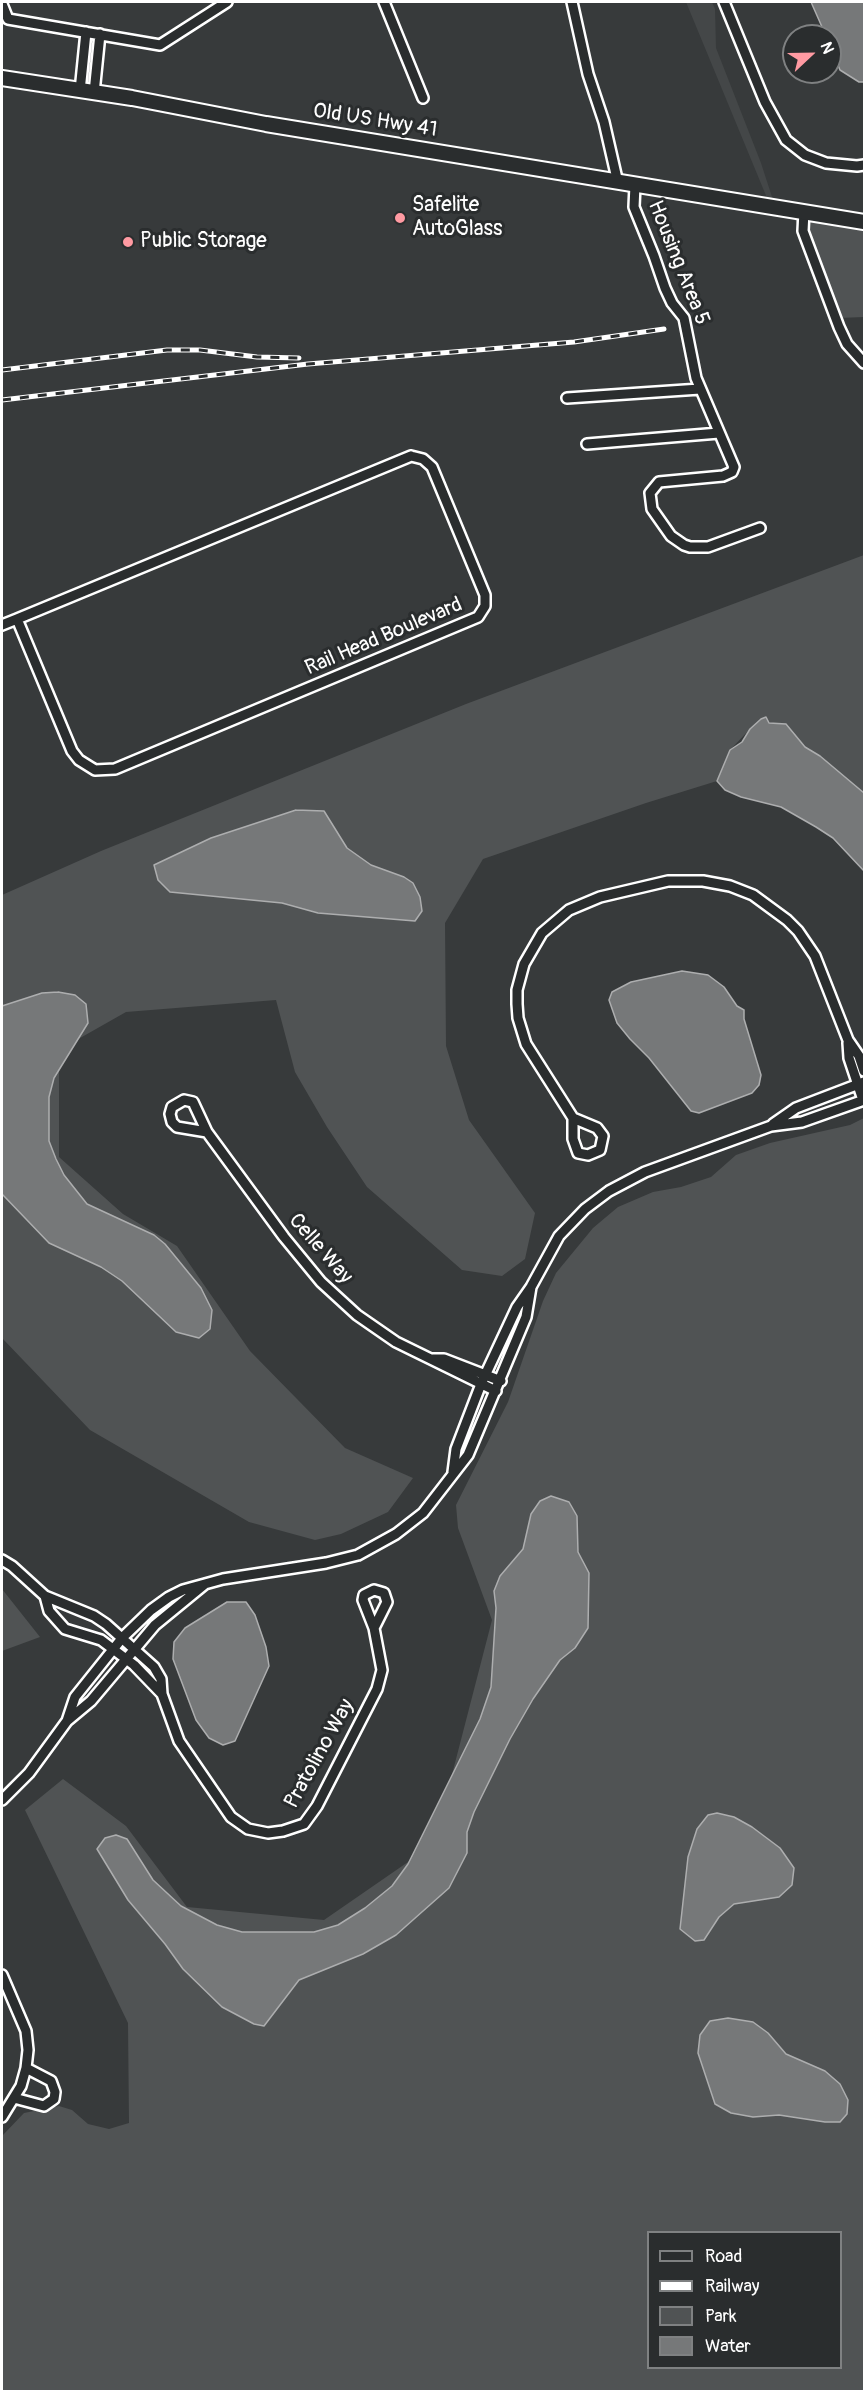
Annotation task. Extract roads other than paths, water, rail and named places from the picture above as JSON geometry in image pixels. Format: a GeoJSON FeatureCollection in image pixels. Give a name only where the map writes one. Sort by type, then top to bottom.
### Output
{"type":"FeatureCollection","features":[{"type":"Feature","properties":{"kind":"street"},"geometry":{"type":"LineString","coordinates":[[2,4],[8,19],[160,45],[226,2]]}},
{"type":"Feature","properties":{"kind":"street"},"geometry":{"type":"LineString","coordinates":[[384,2],[423,98]]}},
{"type":"Feature","properties":{"kind":"street"},"geometry":{"type":"LineString","coordinates":[[572,2],[588,74],[604,122],[618,183]]}},
{"type":"Feature","properties":{"kind":"street"},"geometry":{"type":"LineString","coordinates":[[724,2],[765,102],[786,140],[805,155],[826,163],[864,165]]}},
{"type":"Feature","properties":{"kind":"street"},"geometry":{"type":"LineString","coordinates":[[86,32],[87,92]]}},
{"type":"Feature","properties":{"kind":"street"},"geometry":{"type":"LineString","coordinates":[[87,92],[100,34]]}},
{"type":"Feature","properties":{"kind":"street","name":"Old US Hwy 41"},"geometry":{"type":"LineString","coordinates":[[2,78],[618,183],[864,222]]}},
{"type":"Feature","properties":{"kind":"street","name":"Housing Area 5"},"geometry":{"type":"LineString","coordinates":[[634,185],[634,207],[665,288],[672,303],[684,318],[691,346],[693,369],[734,467],[732,472],[723,476],[659,482],[650,493],[652,509],[671,536],[690,547],[708,547],[760,528]]}},
{"type":"Feature","properties":{"kind":"street"},"geometry":{"type":"LineString","coordinates":[[804,211],[803,231],[838,327],[848,344],[864,363]]}},
{"type":"Feature","properties":{"kind":"street"},"geometry":{"type":"LineString","coordinates":[[567,398],[700,388]]}},
{"type":"Feature","properties":{"kind":"street"},"geometry":{"type":"LineString","coordinates":[[587,444],[719,433]]}},
{"type":"Feature","properties":{"kind":"street","name":"Rail Head Boulevard"},"geometry":{"type":"LineString","coordinates":[[2,626],[17,619],[411,456],[423,459],[432,467],[485,601],[482,612],[473,620],[116,769],[106,771],[86,766],[72,751],[17,619]]}},
{"type":"Feature","properties":{"kind":"street"},"geometry":{"type":"LineString","coordinates":[[573,1118],[526,1044],[518,1018],[517,990],[524,964],[542,933],[569,910],[600,897],[668,881],[690,880],[716,883],[753,895],[787,920],[807,942],[824,975],[848,1040],[859,1056],[864,1071]]}},
{"type":"Feature","properties":{"kind":"street"},"geometry":{"type":"LineString","coordinates":[[453,1472],[456,1449],[483,1380],[517,1307],[531,1287],[559,1236],[585,1209],[609,1191],[645,1172],[771,1126],[802,1122],[864,1100],[861,1083],[849,1058],[848,1040]]}},
{"type":"Feature","properties":{"kind":"street"},"geometry":{"type":"LineString","coordinates":[[771,1126],[796,1108],[861,1083]]}},
{"type":"Feature","properties":{"kind":"street","name":"Celle Way"},"geometry":{"type":"LineString","coordinates":[[207,1132],[284,1237],[321,1282],[357,1315],[396,1342],[433,1359],[444,1359],[483,1380],[496,1391]]}},
{"type":"Feature","properties":{"kind":"street"},"geometry":{"type":"LineString","coordinates":[[67,1721],[75,1697],[123,1637],[169,1597],[183,1590],[243,1575],[326,1563],[358,1555],[396,1534],[423,1513],[468,1455],[526,1317],[531,1287]]}},
{"type":"Feature","properties":{"kind":"street","name":"Celle Way"},"geometry":{"type":"LineString","coordinates":[[483,1380],[501,1381]]}},
{"type":"Feature","properties":{"kind":"street"},"geometry":{"type":"LineString","coordinates":[[2,1560],[20,1572],[45,1596]]}},
{"type":"Feature","properties":{"kind":"street"},"geometry":{"type":"LineString","coordinates":[[3,1798],[29,1773],[67,1721],[91,1701],[155,1625],[205,1584]]}},
{"type":"Feature","properties":{"kind":"street","name":"Pratolino Way"},"geometry":{"type":"LineString","coordinates":[[45,1596],[94,1616],[136,1648],[159,1673],[163,1685],[162,1694],[179,1741],[231,1817],[248,1829],[268,1833],[304,1824],[317,1806],[376,1689],[381,1670],[374,1628]]}},
{"type":"Feature","properties":{"kind":"street","name":"Pratolino Way"},"geometry":{"type":"LineString","coordinates":[[45,1596],[49,1611],[65,1629],[93,1636],[114,1649],[142,1672],[162,1694]]}},
{"type":"Feature","properties":{"kind":"street"},"geometry":{"type":"LineString","coordinates":[[2,1975],[26,2031],[28,2050],[21,2085],[2,2117]]}},
{"type":"Feature","properties":{"kind":"street"},"geometry":{"type":"LineString","coordinates":[[14,2098],[44,2106],[54,2099],[55,2092],[51,2081],[26,2068]]}},
{"type":"Feature","properties":{"kind":"water"},"geometry":{"type":"Polygon","coordinates":[[[811,2],[864,2],[864,82],[859,82],[842,71],[842,24],[821,24],[811,2]]]}},
{"type":"Feature","properties":{"kind":"water"},"geometry":{"type":"Polygon","coordinates":[[[766,717],[769,723],[786,724],[805,747],[820,756],[864,793],[864,871],[833,838],[816,827],[781,807],[741,797],[725,790],[717,781],[730,750],[742,742],[750,729],[766,717]]]}},
{"type":"Feature","properties":{"kind":"water"},"geometry":{"type":"Polygon","coordinates":[[[296,810],[324,811],[347,848],[371,865],[404,877],[413,883],[420,897],[422,911],[415,921],[318,913],[282,903],[170,892],[158,880],[154,865],[211,838],[296,810]]]}},
{"type":"Feature","properties":{"kind":"water"},"geometry":{"type":"Polygon","coordinates":[[[682,971],[708,975],[724,987],[737,1006],[744,1010],[744,1019],[761,1075],[759,1085],[752,1093],[699,1113],[691,1111],[649,1058],[617,1023],[609,1000],[612,992],[631,982],[682,971]]]}},
{"type":"Feature","properties":{"kind":"water"},"geometry":{"type":"Polygon","coordinates":[[[58,992],[75,995],[86,1004],[88,1023],[54,1078],[49,1097],[49,1141],[56,1159],[64,1175],[87,1204],[154,1235],[165,1244],[201,1288],[212,1310],[210,1329],[199,1338],[176,1332],[122,1281],[101,1267],[49,1243],[2,1194],[2,1006],[42,993],[58,992]]]}},
{"type":"Feature","properties":{"kind":"water"},"geometry":{"type":"Polygon","coordinates":[[[551,1496],[569,1502],[577,1516],[578,1552],[589,1573],[588,1628],[575,1648],[560,1660],[533,1699],[510,1739],[474,1812],[467,1832],[467,1853],[449,1888],[396,1935],[363,1954],[299,1980],[264,2026],[254,2024],[222,2007],[183,1969],[128,1900],[97,1849],[105,1838],[116,1835],[127,1839],[153,1880],[181,1906],[217,1925],[242,1932],[314,1932],[338,1925],[365,1908],[392,1886],[408,1864],[480,1719],[491,1687],[496,1608],[494,1591],[500,1576],[523,1549],[531,1514],[540,1501],[551,1496]]]}},
{"type":"Feature","properties":{"kind":"water"},"geometry":{"type":"Polygon","coordinates":[[[227,1602],[246,1602],[255,1615],[266,1647],[269,1666],[235,1741],[223,1745],[209,1738],[196,1720],[173,1659],[174,1642],[185,1628],[227,1602]]]}},
{"type":"Feature","properties":{"kind":"water"},"geometry":{"type":"Polygon","coordinates":[[[717,1813],[734,1817],[752,1827],[780,1848],[794,1868],[792,1885],[779,1897],[734,1904],[719,1917],[704,1940],[695,1941],[680,1929],[688,1857],[697,1829],[708,1815],[717,1813]]]}},
{"type":"Feature","properties":{"kind":"water"},"geometry":{"type":"Polygon","coordinates":[[[728,2018],[753,2022],[768,2033],[786,2054],[825,2071],[840,2084],[848,2100],[847,2114],[840,2122],[779,2115],[753,2117],[731,2113],[715,2104],[698,2053],[700,2035],[710,2021],[728,2018]]]}},
{"type":"Feature","properties":{"kind":"railway"},"geometry":{"type":"LineString","coordinates":[[2,400],[308,364],[574,342],[664,329]]}},
{"type":"Feature","properties":{"kind":"railway"},"geometry":{"type":"LineString","coordinates":[[2,370],[167,350],[200,350],[257,357],[299,358]]}},
{"type":"Feature","properties":{"kind":"place","name":"Safelite AutoGlass"},"geometry":{"type":"Point","coordinates":[400,218]}},
{"type":"Feature","properties":{"kind":"place","name":"Public Storage"},"geometry":{"type":"Point","coordinates":[128,242]}}]}
